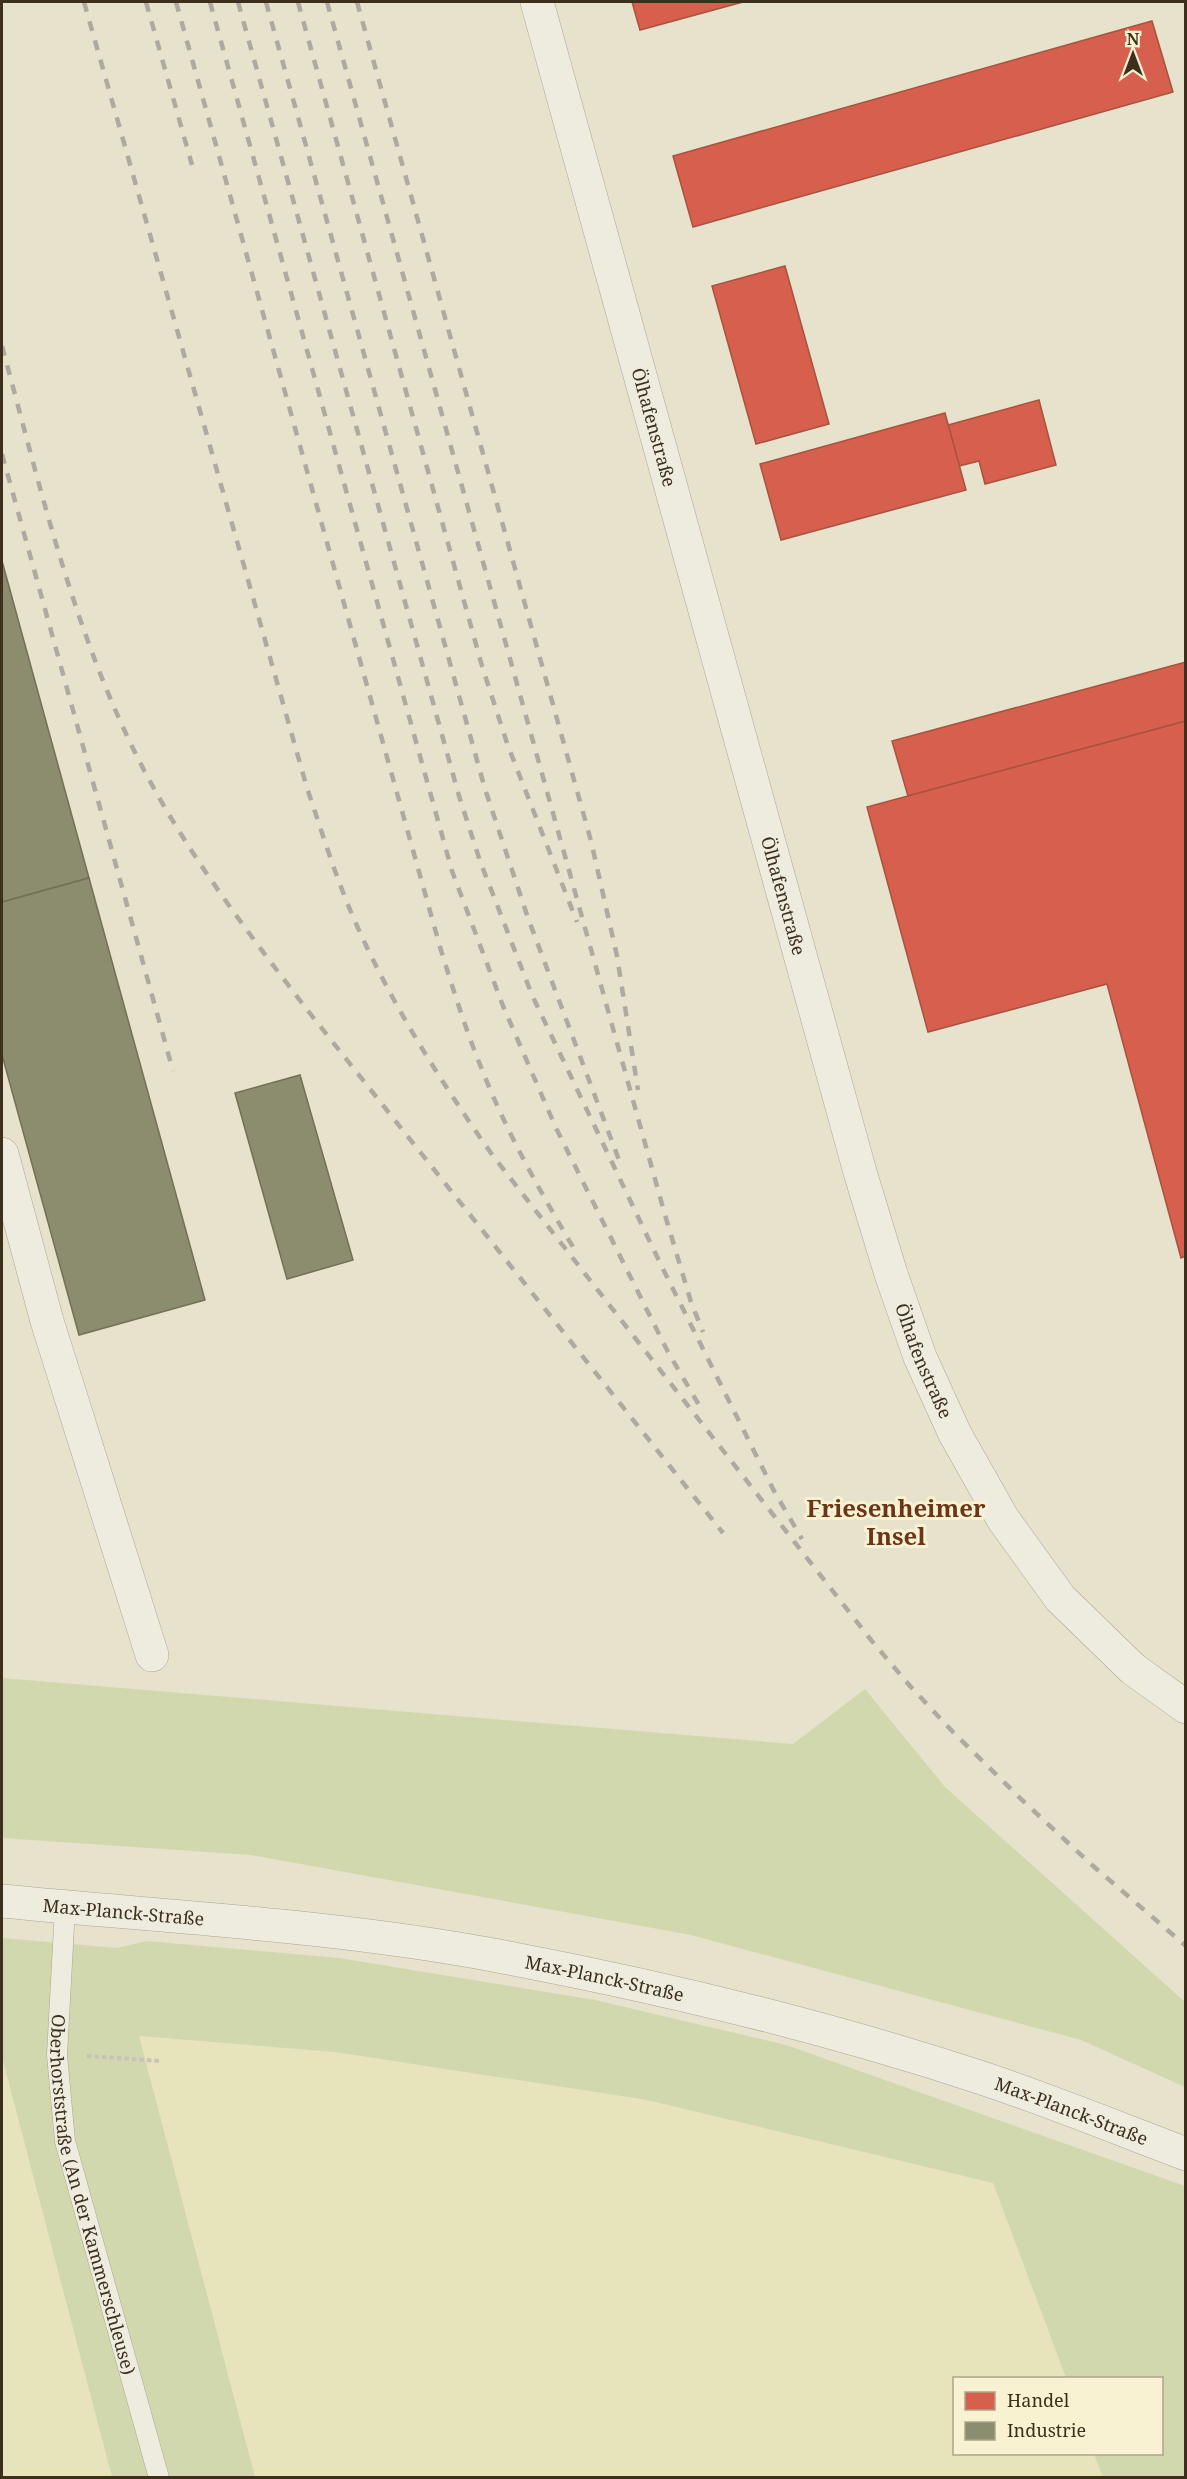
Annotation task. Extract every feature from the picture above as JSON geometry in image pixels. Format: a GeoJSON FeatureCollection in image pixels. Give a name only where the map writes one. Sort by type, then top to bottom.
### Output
{"type":"FeatureCollection","features":[{"type":"Feature","properties":{"kind":"street","name":"Ölhafenstraße"},"geometry":{"type":"LineString","coordinates":[[537,2],[860,1172],[891,1274],[920,1357],[955,1434],[1003,1519],[1060,1598],[1133,1669],[1185,1707]]}},
{"type":"Feature","properties":{"kind":"street"},"geometry":{"type":"LineString","coordinates":[[2,1154],[47,1321],[152,1655]]}},
{"type":"Feature","properties":{"kind":"street","name":"Max-Planck-Straße"},"geometry":{"type":"LineString","coordinates":[[2,1901],[308,1928],[491,1955],[632,1983],[758,2012],[980,2077],[1185,2154]]}},
{"type":"Feature","properties":{"kind":"lane","name":"Oberhorststraße (An der Kammerschleuse)"},"geometry":{"type":"LineString","coordinates":[[65,1908],[57,2055],[65,2140],[159,2478]]}},
{"type":"Feature","properties":{"kind":"path"},"geometry":{"type":"LineString","coordinates":[[57,2055],[160,2061]]}},
{"type":"Feature","properties":{"kind":"shaded area"},"geometry":{"type":"Polygon","coordinates":[[[139,2036],[335,2052],[647,2100],[993,2183],[1066,2377],[953,2377],[953,2455],[1094,2455],[1103,2477],[255,2477],[139,2036]]]}},
{"type":"Feature","properties":{"kind":"shaded area"},"geometry":{"type":"Polygon","coordinates":[[[2,2057],[112,2477],[2,2477],[2,2057]]]}},
{"type":"Feature","properties":{"kind":"green space"},"geometry":{"type":"Polygon","coordinates":[[[2,1678],[793,1744],[865,1689],[945,1787],[1185,2002],[1185,2087],[1081,2040],[691,1935],[251,1855],[2,1838],[2,1678]]]}},
{"type":"Feature","properties":{"kind":"green space"},"geometry":{"type":"Polygon","coordinates":[[[2,1938],[117,1948],[147,1941],[339,1958],[595,2000],[786,2045],[1185,2186],[1185,2477],[1103,2477],[1094,2455],[1163,2455],[1163,2377],[1066,2377],[993,2183],[647,2100],[335,2052],[139,2036],[255,2477],[112,2477],[2,2057],[2,1938]]]}},
{"type":"Feature","properties":{"kind":"building: Handel"},"geometry":{"type":"Polygon","coordinates":[[[632,2],[743,2],[640,30],[632,2]]]}},
{"type":"Feature","properties":{"kind":"building: Handel"},"geometry":{"type":"Polygon","coordinates":[[[1152,21],[1173,92],[693,227],[673,156],[1152,21]]]}},
{"type":"Feature","properties":{"kind":"building: Handel"},"geometry":{"type":"Polygon","coordinates":[[[785,266],[829,424],[756,444],[712,286],[785,266]]]}},
{"type":"Feature","properties":{"kind":"building: Handel"},"geometry":{"type":"Polygon","coordinates":[[[1039,400],[1056,465],[985,484],[979,461],[959,466],[948,425],[1039,400]]]}},
{"type":"Feature","properties":{"kind":"building: Handel"},"geometry":{"type":"Polygon","coordinates":[[[945,413],[966,490],[781,540],[760,464],[945,413]]]}},
{"type":"Feature","properties":{"kind":"building: Handel"},"geometry":{"type":"Polygon","coordinates":[[[1186,662],[1186,721],[908,796],[892,741],[1186,662]]]}},
{"type":"Feature","properties":{"kind":"building: Handel"},"geometry":{"type":"Polygon","coordinates":[[[1186,721],[1186,1256],[1181,1258],[1107,984],[928,1032],[867,807],[1186,721]]]}},
{"type":"Feature","properties":{"kind":"building: Industrie"},"geometry":{"type":"Polygon","coordinates":[[[2,561],[89,878],[2,902],[2,561]]]}},
{"type":"Feature","properties":{"kind":"building: Industrie"},"geometry":{"type":"Polygon","coordinates":[[[89,878],[205,1300],[79,1335],[2,1055],[2,902],[89,878]]]}},
{"type":"Feature","properties":{"kind":"building: Industrie"},"geometry":{"type":"Polygon","coordinates":[[[300,1075],[353,1260],[287,1279],[235,1093],[300,1075]]]}},
{"type":"Feature","properties":{"kind":"railway"},"geometry":{"type":"LineString","coordinates":[[84,2],[307,788],[351,912],[398,1007],[453,1098],[493,1156],[871,1640],[952,1731],[1022,1800],[1092,1865],[1186,1946]]}},
{"type":"Feature","properties":{"kind":"railway"},"geometry":{"type":"LineString","coordinates":[[146,2],[192,165]]}},
{"type":"Feature","properties":{"kind":"railway"},"geometry":{"type":"LineString","coordinates":[[176,2],[440,947],[465,1026],[492,1095],[513,1139],[573,1247]]}},
{"type":"Feature","properties":{"kind":"railway"},"geometry":{"type":"LineString","coordinates":[[210,2],[452,871],[503,1006],[556,1128],[668,1352],[703,1412]]}},
{"type":"Feature","properties":{"kind":"railway"},"geometry":{"type":"LineString","coordinates":[[238,2],[459,796],[480,861],[532,995],[661,1265],[774,1491],[802,1539]]}},
{"type":"Feature","properties":{"kind":"railway"},"geometry":{"type":"LineString","coordinates":[[266,2],[485,789],[528,918],[619,1160]]}},
{"type":"Feature","properties":{"kind":"railway"},"geometry":{"type":"LineString","coordinates":[[298,2],[482,666],[508,746],[577,922]]}},
{"type":"Feature","properties":{"kind":"railway"},"geometry":{"type":"LineString","coordinates":[[327,2],[665,1215],[691,1302],[703,1332]]}},
{"type":"Feature","properties":{"kind":"railway"},"geometry":{"type":"LineString","coordinates":[[357,2],[591,841],[617,956],[638,1090]]}},
{"type":"Feature","properties":{"kind":"railway"},"geometry":{"type":"LineString","coordinates":[[2,346],[46,509],[79,617],[120,721],[145,772],[182,836],[245,927],[312,1016],[723,1533]]}},
{"type":"Feature","properties":{"kind":"railway"},"geometry":{"type":"LineString","coordinates":[[2,454],[173,1071]]}},
{"type":"Feature","properties":{"kind":"district","name":"Friesenheimer Insel"},"geometry":{"type":"Point","coordinates":[896,1521]}}]}
